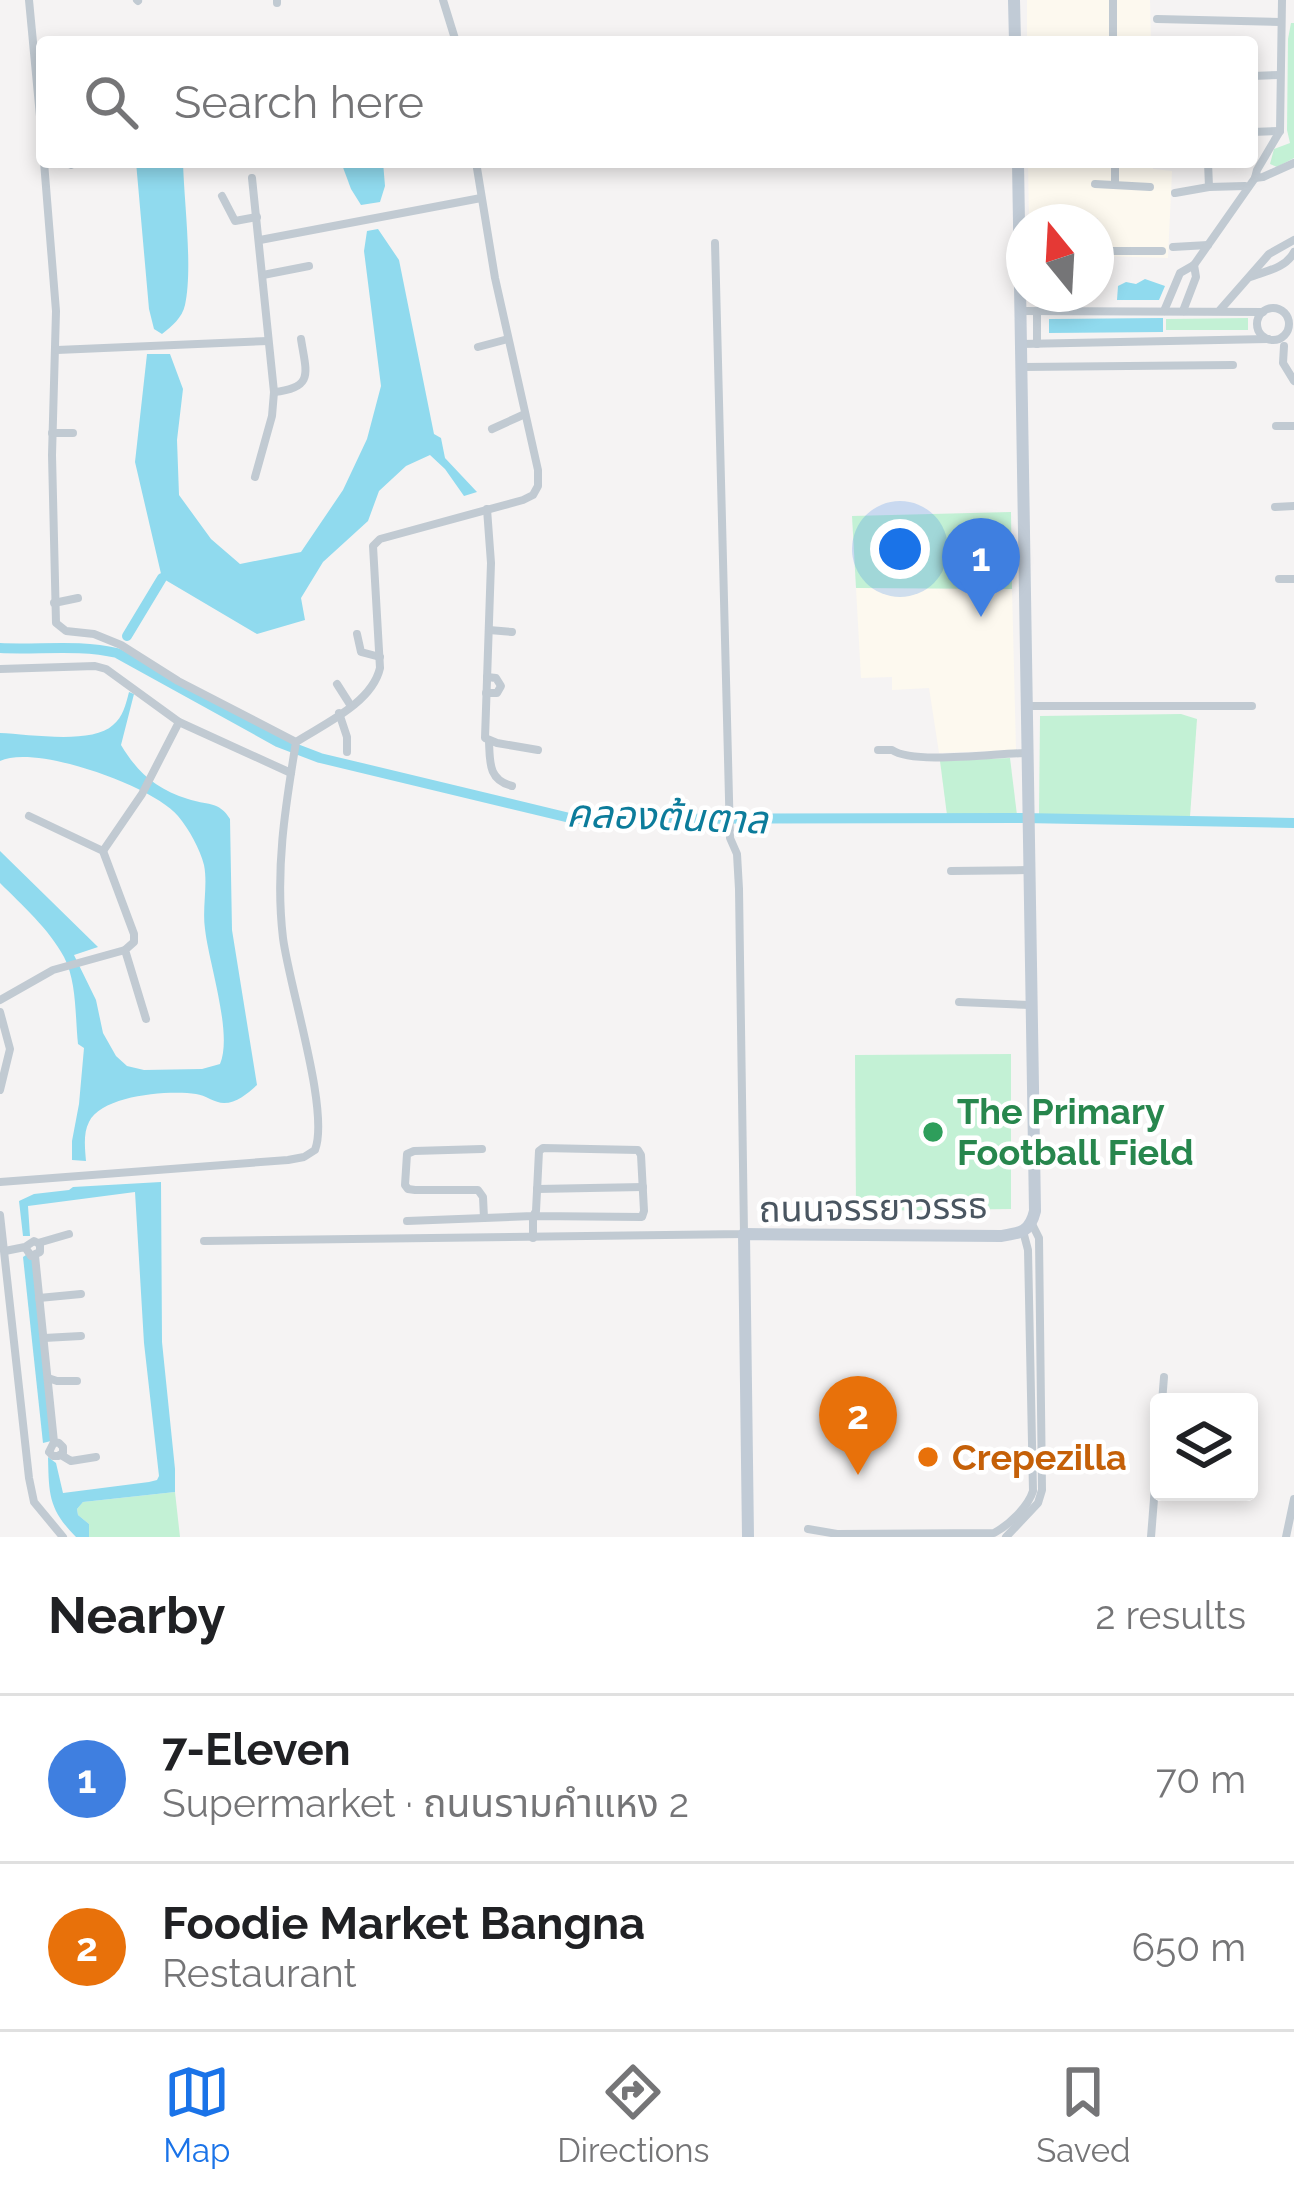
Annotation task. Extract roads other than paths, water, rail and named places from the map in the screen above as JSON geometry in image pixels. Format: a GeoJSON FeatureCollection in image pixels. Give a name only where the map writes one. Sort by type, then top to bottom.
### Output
{"type":"FeatureCollection","features":[{"type":"Feature","properties":{"kind":"main road"},"geometry":{"type":"LineString","coordinates":[[1014,0],[1015,36]]}},
{"type":"Feature","properties":{"kind":"main road","name":"ถนนจรรยาวรรธ"},"geometry":{"type":"LineString","coordinates":[[1018,168],[1020,204]]}},
{"type":"Feature","properties":{"kind":"main road","name":"ถนนจรรยาวรรธ"},"geometry":{"type":"LineString","coordinates":[[748,1537],[744,1234],[1001,1236],[1027,1228],[1035,1211],[1020,312]]}},
{"type":"Feature","properties":{"kind":"street"},"geometry":{"type":"LineString","coordinates":[[29,0],[36,63]]}},
{"type":"Feature","properties":{"kind":"street"},"geometry":{"type":"LineString","coordinates":[[443,0],[454,36]]}},
{"type":"Feature","properties":{"kind":"street"},"geometry":{"type":"LineString","coordinates":[[1113,0],[1113,36]]}},
{"type":"Feature","properties":{"kind":"street"},"geometry":{"type":"LineString","coordinates":[[1165,311],[1180,273],[1194,265],[1209,245],[1255,178],[1280,131],[1282,0]]}},
{"type":"Feature","properties":{"kind":"street"},"geometry":{"type":"LineString","coordinates":[[1157,19],[1280,22]]}},
{"type":"Feature","properties":{"kind":"street"},"geometry":{"type":"LineString","coordinates":[[1258,76],[1280,75]]}},
{"type":"Feature","properties":{"kind":"street"},"geometry":{"type":"LineString","coordinates":[[1258,132],[1280,131]]}},
{"type":"Feature","properties":{"kind":"street"},"geometry":{"type":"LineString","coordinates":[[1255,178],[1294,163]]}},
{"type":"Feature","properties":{"kind":"street"},"geometry":{"type":"LineString","coordinates":[[45,168],[56,301],[52,433],[56,623],[121,645],[296,745]]}},
{"type":"Feature","properties":{"kind":"street"},"geometry":{"type":"LineString","coordinates":[[0,1182],[288,1160],[315,1150],[320,1134],[280,902],[282,824],[296,745],[351,706],[378,679],[374,546],[388,535],[533,496],[538,486],[477,168]]}},
{"type":"Feature","properties":{"kind":"street"},"geometry":{"type":"LineString","coordinates":[[1115,168],[1115,184]]}},
{"type":"Feature","properties":{"kind":"street"},"geometry":{"type":"LineString","coordinates":[[1208,168],[1209,187]]}},
{"type":"Feature","properties":{"kind":"street"},"geometry":{"type":"LineString","coordinates":[[252,178],[274,392],[255,477]]}},
{"type":"Feature","properties":{"kind":"street"},"geometry":{"type":"LineString","coordinates":[[1095,184],[1150,187]]}},
{"type":"Feature","properties":{"kind":"street"},"geometry":{"type":"LineString","coordinates":[[1175,194],[1247,186]]}},
{"type":"Feature","properties":{"kind":"street"},"geometry":{"type":"LineString","coordinates":[[222,196],[235,221],[257,218]]}},
{"type":"Feature","properties":{"kind":"street"},"geometry":{"type":"LineString","coordinates":[[260,240],[481,198]]}},
{"type":"Feature","properties":{"kind":"street"},"geometry":{"type":"LineString","coordinates":[[1220,312],[1270,254],[1294,240]]}},
{"type":"Feature","properties":{"kind":"street"},"geometry":{"type":"LineString","coordinates":[[204,1240],[744,1234],[740,889],[730,838],[715,243]]}},
{"type":"Feature","properties":{"kind":"street"},"geometry":{"type":"LineString","coordinates":[[1173,247],[1209,245]]}},
{"type":"Feature","properties":{"kind":"street"},"geometry":{"type":"LineString","coordinates":[[1114,250],[1162,251]]}},
{"type":"Feature","properties":{"kind":"street"},"geometry":{"type":"LineString","coordinates":[[1249,277],[1281,265],[1294,252]]}},
{"type":"Feature","properties":{"kind":"street"},"geometry":{"type":"LineString","coordinates":[[1183,311],[1196,277],[1194,265]]}},
{"type":"Feature","properties":{"kind":"street"},"geometry":{"type":"LineString","coordinates":[[263,275],[309,266]]}},
{"type":"Feature","properties":{"kind":"street"},"geometry":{"type":"LineString","coordinates":[[1021,344],[1277,342],[1291,322],[1277,309],[1114,311]]}},
{"type":"Feature","properties":{"kind":"street"},"geometry":{"type":"LineString","coordinates":[[1037,312],[1037,344]]}},
{"type":"Feature","properties":{"kind":"street"},"geometry":{"type":"LineString","coordinates":[[1263,312],[1258,328],[1294,352]]}},
{"type":"Feature","properties":{"kind":"street"},"geometry":{"type":"LineString","coordinates":[[478,347],[508,339]]}},
{"type":"Feature","properties":{"kind":"street"},"geometry":{"type":"LineString","coordinates":[[274,392],[292,390],[303,382],[301,340]]}},
{"type":"Feature","properties":{"kind":"street"},"geometry":{"type":"LineString","coordinates":[[57,350],[268,341]]}},
{"type":"Feature","properties":{"kind":"street"},"geometry":{"type":"LineString","coordinates":[[1277,342],[1294,382]]}},
{"type":"Feature","properties":{"kind":"street"},"geometry":{"type":"LineString","coordinates":[[1021,367],[1233,365]]}},
{"type":"Feature","properties":{"kind":"street"},"geometry":{"type":"LineString","coordinates":[[492,429],[525,414]]}},
{"type":"Feature","properties":{"kind":"street"},"geometry":{"type":"LineString","coordinates":[[1276,426],[1294,426]]}},
{"type":"Feature","properties":{"kind":"street"},"geometry":{"type":"LineString","coordinates":[[52,433],[73,434]]}},
{"type":"Feature","properties":{"kind":"street"},"geometry":{"type":"LineString","coordinates":[[1275,507],[1294,506]]}},
{"type":"Feature","properties":{"kind":"street"},"geometry":{"type":"LineString","coordinates":[[487,509],[491,563],[485,735],[492,774],[498,782],[512,786]]}},
{"type":"Feature","properties":{"kind":"street"},"geometry":{"type":"LineString","coordinates":[[1279,579],[1294,579]]}},
{"type":"Feature","properties":{"kind":"street"},"geometry":{"type":"LineString","coordinates":[[54,603],[78,598]]}},
{"type":"Feature","properties":{"kind":"street"},"geometry":{"type":"LineString","coordinates":[[489,630],[512,632]]}},
{"type":"Feature","properties":{"kind":"street"},"geometry":{"type":"LineString","coordinates":[[357,634],[361,652],[380,657]]}},
{"type":"Feature","properties":{"kind":"street"},"geometry":{"type":"LineString","coordinates":[[0,669],[106,669],[179,722],[291,769]]}},
{"type":"Feature","properties":{"kind":"street"},"geometry":{"type":"LineString","coordinates":[[337,684],[351,706]]}},
{"type":"Feature","properties":{"kind":"street"},"geometry":{"type":"LineString","coordinates":[[1027,706],[1252,706]]}},
{"type":"Feature","properties":{"kind":"street"},"geometry":{"type":"LineString","coordinates":[[339,713],[347,752]]}},
{"type":"Feature","properties":{"kind":"street"},"geometry":{"type":"LineString","coordinates":[[103,851],[151,779],[179,722]]}},
{"type":"Feature","properties":{"kind":"street"},"geometry":{"type":"LineString","coordinates":[[489,741],[538,750]]}},
{"type":"Feature","properties":{"kind":"street"},"geometry":{"type":"LineString","coordinates":[[878,751],[918,757],[1028,753]]}},
{"type":"Feature","properties":{"kind":"street"},"geometry":{"type":"LineString","coordinates":[[0,1000],[53,970],[125,950],[134,942],[103,851],[29,816]]}},
{"type":"Feature","properties":{"kind":"street"},"geometry":{"type":"LineString","coordinates":[[952,871],[1028,871]]}},
{"type":"Feature","properties":{"kind":"street"},"geometry":{"type":"LineString","coordinates":[[125,950],[146,1019]]}},
{"type":"Feature","properties":{"kind":"street"},"geometry":{"type":"LineString","coordinates":[[959,1002],[1030,1004]]}},
{"type":"Feature","properties":{"kind":"street"},"geometry":{"type":"LineString","coordinates":[[0,1012],[10,1049],[0,1090]]}},
{"type":"Feature","properties":{"kind":"street"},"geometry":{"type":"LineString","coordinates":[[407,1221],[536,1214],[642,1216],[638,1150],[543,1148],[538,1154],[536,1214],[537,1238]]}},
{"type":"Feature","properties":{"kind":"street"},"geometry":{"type":"LineString","coordinates":[[482,1149],[407,1154],[405,1185],[415,1190],[478,1190],[484,1218]]}},
{"type":"Feature","properties":{"kind":"street"},"geometry":{"type":"LineString","coordinates":[[537,1189],[643,1186]]}},
{"type":"Feature","properties":{"kind":"street"},"geometry":{"type":"LineString","coordinates":[[0,1215],[34,1502],[63,1537]]}},
{"type":"Feature","properties":{"kind":"street"},"geometry":{"type":"LineString","coordinates":[[808,1529],[837,1534],[994,1533],[1027,1503],[1033,1491],[1027,1228]]}},
{"type":"Feature","properties":{"kind":"street"},"geometry":{"type":"LineString","coordinates":[[1006,1537],[1038,1503],[1042,1490],[1039,1238],[1027,1228]]}},
{"type":"Feature","properties":{"kind":"street"},"geometry":{"type":"LineString","coordinates":[[5,1251],[69,1234]]}},
{"type":"Feature","properties":{"kind":"street"},"geometry":{"type":"LineString","coordinates":[[35,1256],[40,1252],[38,1243]]}},
{"type":"Feature","properties":{"kind":"street"},"geometry":{"type":"LineString","coordinates":[[26,1247],[35,1256]]}},
{"type":"Feature","properties":{"kind":"street"},"geometry":{"type":"LineString","coordinates":[[35,1256],[54,1442],[62,1444],[61,1455],[71,1461],[96,1457]]}},
{"type":"Feature","properties":{"kind":"street"},"geometry":{"type":"LineString","coordinates":[[39,1298],[81,1294]]}},
{"type":"Feature","properties":{"kind":"street"},"geometry":{"type":"LineString","coordinates":[[44,1338],[81,1336]]}},
{"type":"Feature","properties":{"kind":"street"},"geometry":{"type":"LineString","coordinates":[[1163,1393],[1164,1377]]}},
{"type":"Feature","properties":{"kind":"street"},"geometry":{"type":"LineString","coordinates":[[48,1378],[76,1381]]}},
{"type":"Feature","properties":{"kind":"street"},"geometry":{"type":"LineString","coordinates":[[1151,1537],[1154,1501]]}},
{"type":"Feature","properties":{"kind":"street"},"geometry":{"type":"LineString","coordinates":[[1286,1537],[1293,1504]]}},
{"type":"Feature","properties":{"kind":"water"},"geometry":{"type":"Polygon","coordinates":[[[137,168],[183,168],[188,254],[185,305],[162,334],[154,329],[137,168]]]}},
{"type":"Feature","properties":{"kind":"water"},"geometry":{"type":"Polygon","coordinates":[[[343,168],[384,168],[380,202],[361,205],[343,168]]]}},
{"type":"Feature","properties":{"kind":"water"},"geometry":{"type":"Polygon","coordinates":[[[378,229],[399,260],[434,434],[441,438],[445,458],[477,492],[464,496],[430,455],[406,466],[379,491],[368,521],[323,562],[301,598],[305,620],[257,634],[162,578],[135,462],[147,354],[170,354],[183,389],[177,440],[179,495],[211,539],[240,564],[301,552],[343,490],[367,439],[381,386],[364,251],[367,231],[378,229]]]}},
{"type":"Feature","properties":{"kind":"water"},"geometry":{"type":"Polygon","coordinates":[[[1145,279],[1165,286],[1159,300],[1117,300],[1118,286],[1145,279]]]}},
{"type":"Feature","properties":{"kind":"water"},"geometry":{"type":"Polygon","coordinates":[[[1163,318],[1163,332],[1049,333],[1049,319],[1163,318]]]}},
{"type":"Feature","properties":{"kind":"water"},"geometry":{"type":"Polygon","coordinates":[[[129,692],[134,694],[121,745],[134,764],[166,790],[217,806],[230,819],[232,930],[257,1085],[229,1103],[170,1093],[121,1100],[96,1113],[87,1126],[86,1161],[72,1160],[84,1048],[78,1044],[71,977],[51,937],[0,883],[0,851],[98,947],[74,955],[96,1000],[103,1033],[127,1066],[202,1069],[220,1064],[223,1051],[222,1017],[205,929],[204,865],[182,821],[145,792],[93,771],[39,758],[0,761],[0,733],[75,737],[103,731],[119,718],[129,692]]]}},
{"type":"Feature","properties":{"kind":"water"},"geometry":{"type":"Polygon","coordinates":[[[161,1182],[162,1342],[175,1492],[83,1502],[78,1515],[89,1524],[89,1537],[76,1537],[52,1500],[48,1457],[56,1463],[63,1493],[149,1482],[159,1476],[144,1343],[135,1192],[28,1206],[30,1236],[23,1236],[19,1201],[73,1187],[161,1182]]]}},
{"type":"Feature","properties":{"kind":"water"},"geometry":{"type":"Polygon","coordinates":[[[23,1257],[33,1262],[51,1441],[43,1443],[23,1257]]]}},
{"type":"Feature","properties":{"kind":"waterway"},"geometry":{"type":"LineString","coordinates":[[127,636],[162,578]]}},
{"type":"Feature","properties":{"kind":"waterway","name":"คลองต้นตาล"},"geometry":{"type":"LineString","coordinates":[[0,648],[117,653],[278,742],[320,758],[574,819],[1294,823]]}},
{"type":"Feature","properties":{"kind":"place","name":"7-Eleven"},"geometry":{"type":"Point","coordinates":[981,617]}},
{"type":"Feature","properties":{"kind":"place","name":"The Primary Football Field"},"geometry":{"type":"Point","coordinates":[933,1132]}},
{"type":"Feature","properties":{"kind":"place","name":"Crepezilla"},"geometry":{"type":"Point","coordinates":[928,1457]}},
{"type":"Feature","properties":{"kind":"place","name":"Foodie Market Bangna"},"geometry":{"type":"Point","coordinates":[858,1475]}}]}
